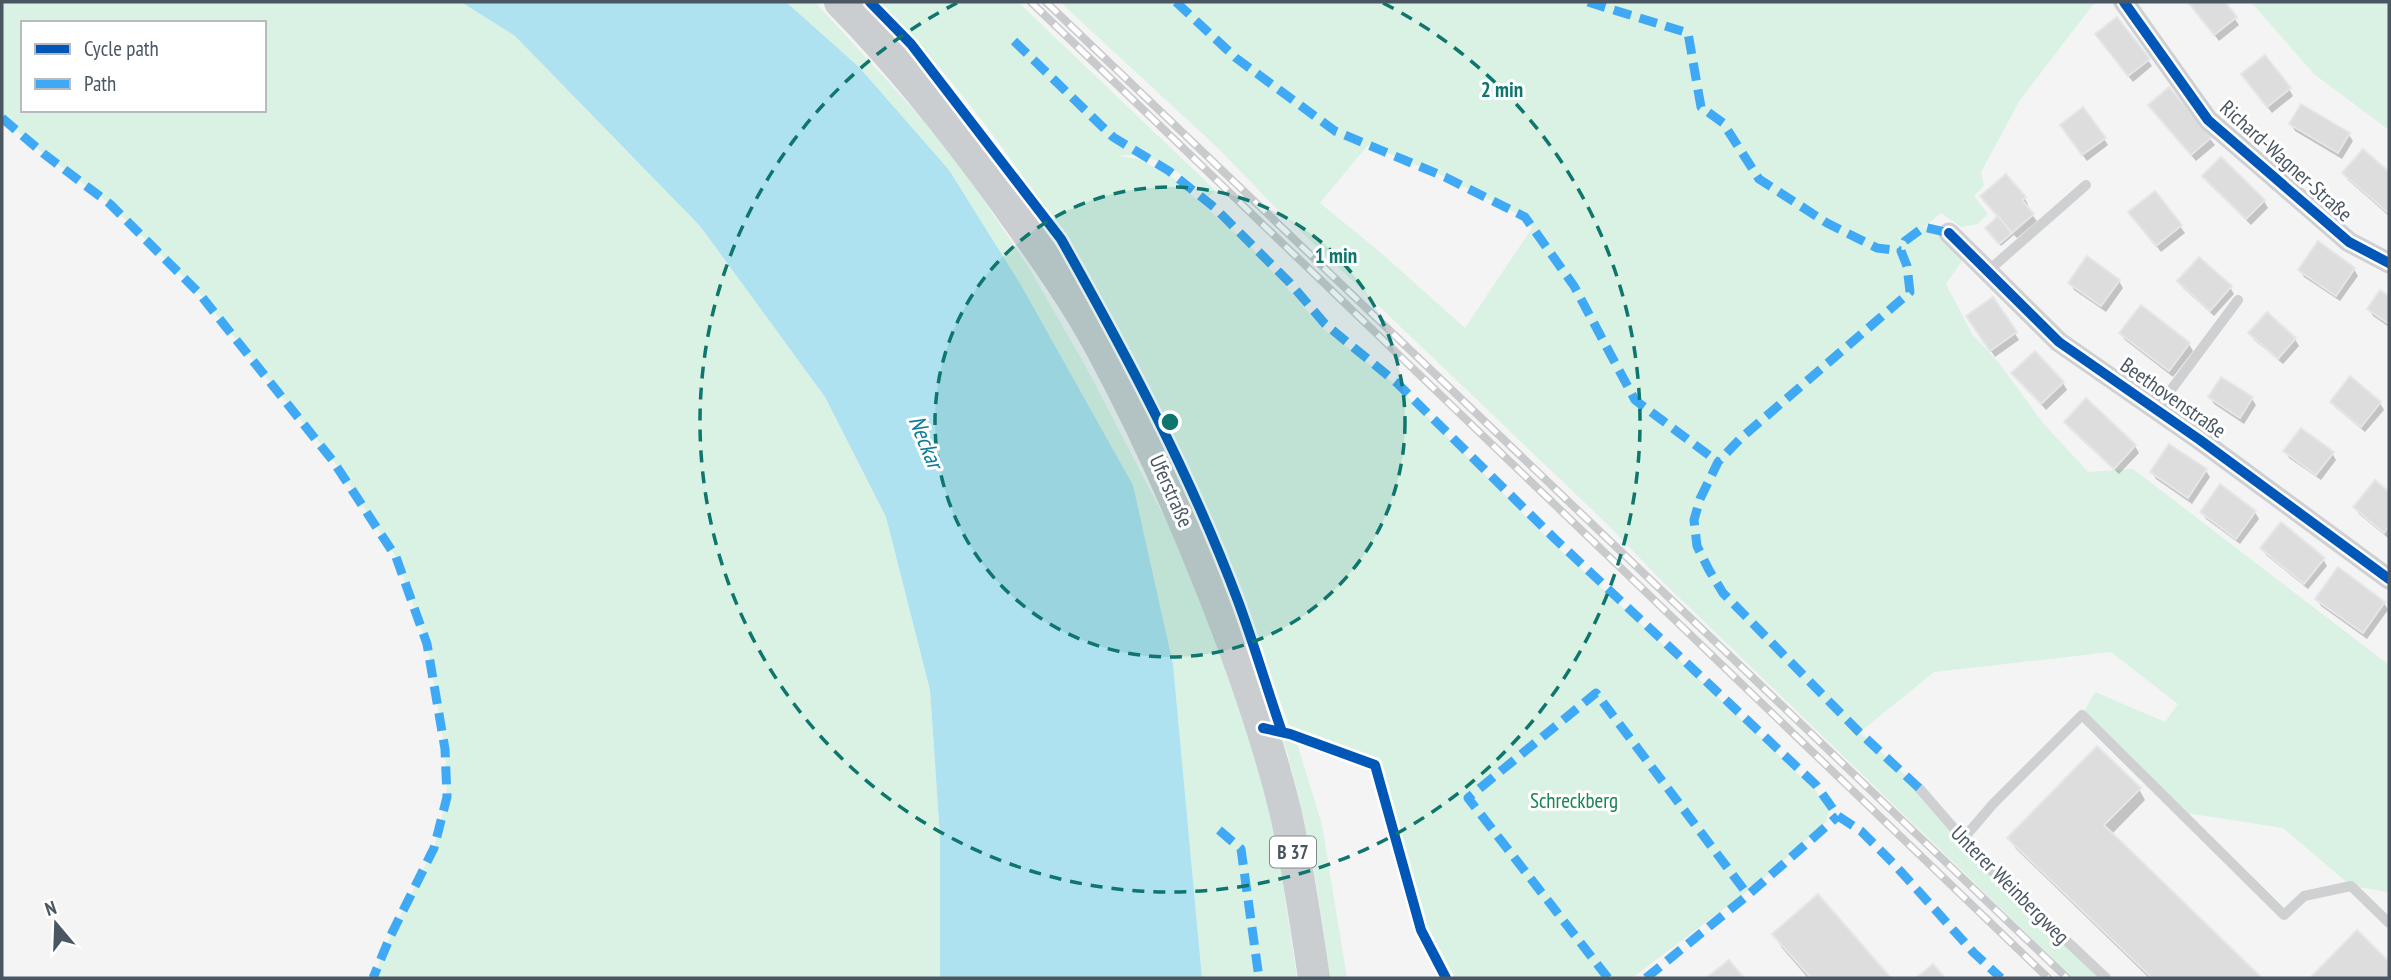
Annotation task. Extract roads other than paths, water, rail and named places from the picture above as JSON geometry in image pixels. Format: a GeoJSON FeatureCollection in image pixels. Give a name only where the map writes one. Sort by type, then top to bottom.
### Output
{"type":"FeatureCollection","features":[{"type":"Feature","properties":{"kind":"main road","name":"Uferstraße"},"geometry":{"type":"LineString","coordinates":[[840,2],[953,130],[1042,253],[1099,345],[1168,479],[1228,629],[1263,728],[1286,814],[1305,909],[1314,978]]}},
{"type":"Feature","properties":{"kind":"street","name":"Richard-Wagner-Straße"},"geometry":{"type":"LineString","coordinates":[[2124,2],[2208,121],[2348,242],[2389,263]]}},
{"type":"Feature","properties":{"kind":"street","name":"Beethovenstraße"},"geometry":{"type":"LineString","coordinates":[[1949,233],[2059,342],[2389,579]]}},
{"type":"Feature","properties":{"kind":"lane"},"geometry":{"type":"LineString","coordinates":[[1987,271],[2086,185]]}},
{"type":"Feature","properties":{"kind":"lane"},"geometry":{"type":"LineString","coordinates":[[2157,410],[2238,300]]}},
{"type":"Feature","properties":{"kind":"lane"},"geometry":{"type":"LineString","coordinates":[[1963,839],[1993,804],[2082,715],[2284,915],[2304,896],[2351,886],[2389,923]]}},
{"type":"Feature","properties":{"kind":"lane","name":"Unterer Weinbergweg"},"geometry":{"type":"LineString","coordinates":[[1919,788],[1985,864],[2106,978]]}},
{"type":"Feature","properties":{"kind":"water","name":"Neckar"},"geometry":{"type":"Polygon","coordinates":[[[461,2],[786,2],[859,67],[949,170],[1021,285],[1133,485],[1173,664],[1202,978],[940,978],[940,836],[930,690],[886,517],[825,397],[700,226],[515,36],[461,2]]]}},
{"type":"Feature","properties":{"kind":"railway"},"geometry":{"type":"LineString","coordinates":[[1031,2],[2048,978]]}},
{"type":"Feature","properties":{"kind":"railway"},"geometry":{"type":"LineString","coordinates":[[1046,2],[2067,978]]}},
{"type":"Feature","properties":{"kind":"park label","name":"Schreckberg"},"geometry":{"type":"Point","coordinates":[1574,801]}}]}
